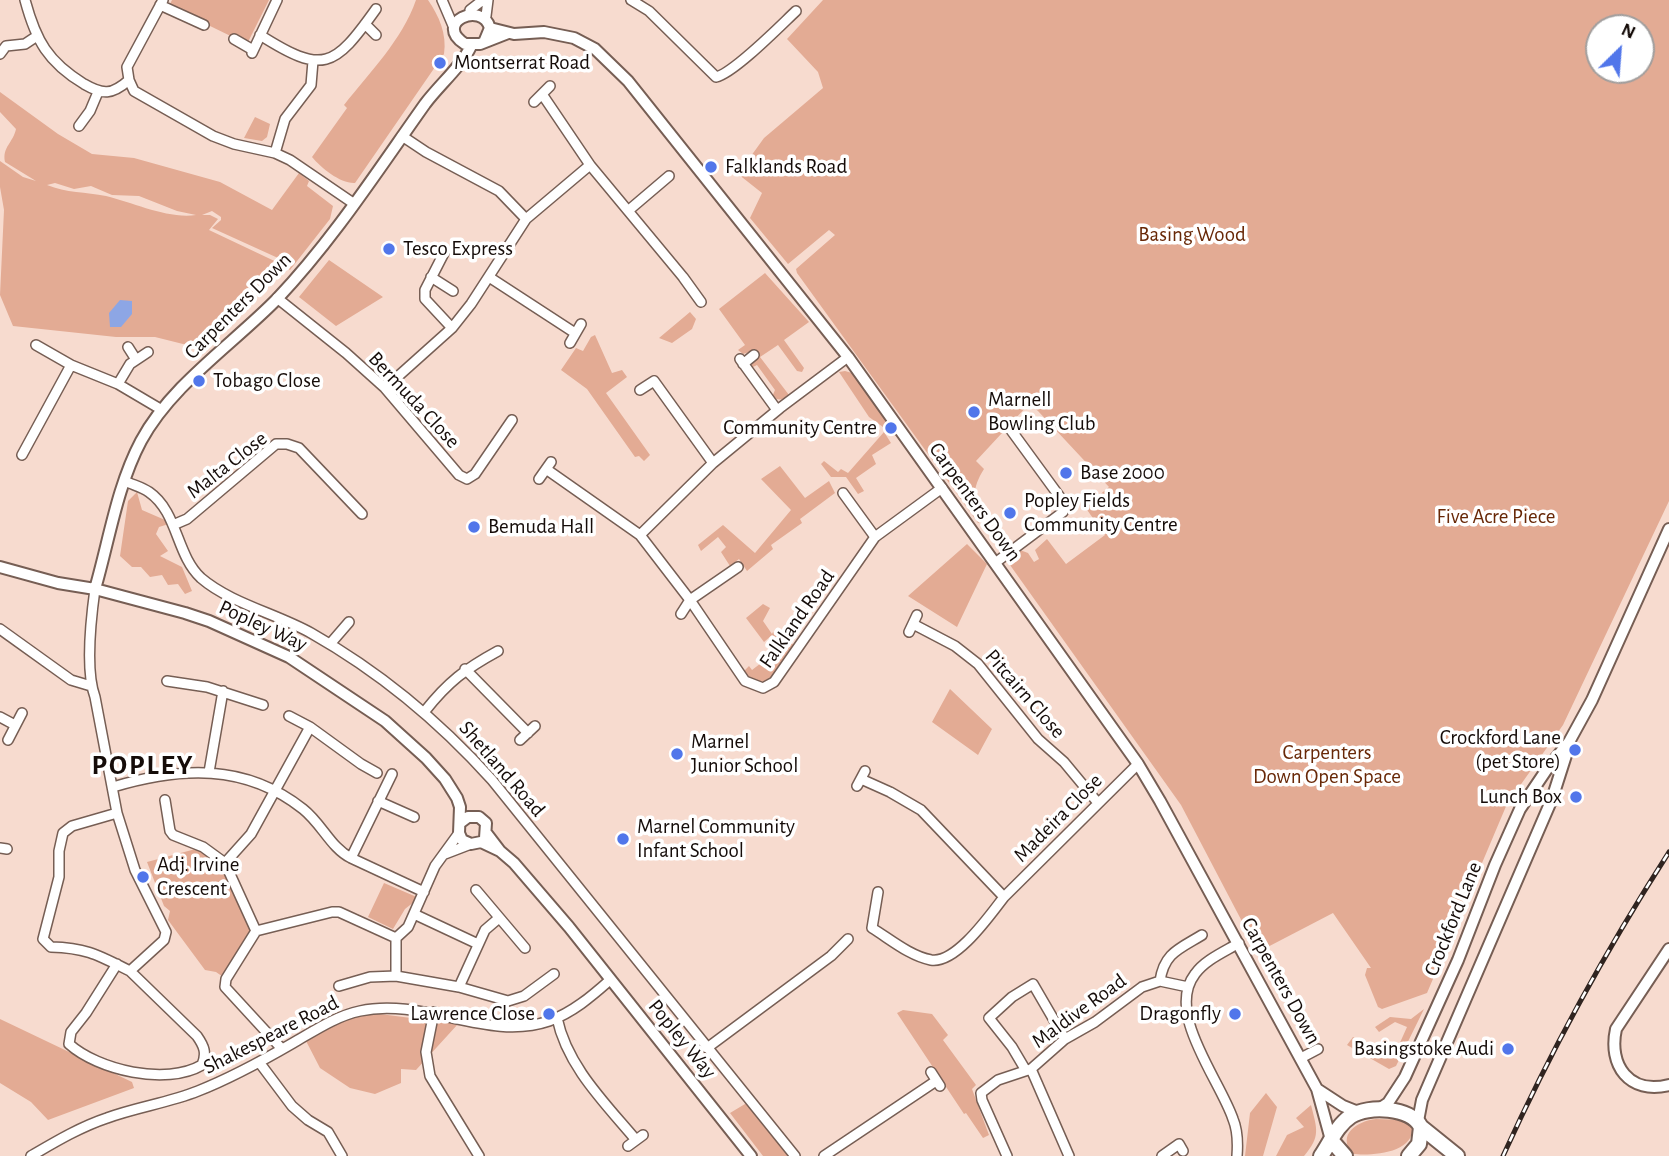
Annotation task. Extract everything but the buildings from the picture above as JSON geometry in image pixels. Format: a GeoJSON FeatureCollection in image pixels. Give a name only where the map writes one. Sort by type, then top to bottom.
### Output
{"type":"FeatureCollection","features":[{"type":"Feature","properties":{"kind":"highway"},"geometry":{"type":"LineString","coordinates":[[1321,1156],[1343,1122],[1358,1112],[1377,1111],[1405,1112],[1457,1156]]}},
{"type":"Feature","properties":{"kind":"highway"},"geometry":{"type":"LineString","coordinates":[[1409,1156],[1419,1144],[1419,1124]]}},
{"type":"Feature","properties":{"kind":"highway"},"geometry":{"type":"LineString","coordinates":[[1331,1140],[1345,1156]]}},
{"type":"Feature","properties":{"kind":"street"},"geometry":{"type":"LineString","coordinates":[[26,0],[37,36],[56,64],[67,74],[97,92],[119,89],[129,80]]}},
{"type":"Feature","properties":{"kind":"street"},"geometry":{"type":"LineString","coordinates":[[234,39],[253,52],[277,0]]}},
{"type":"Feature","properties":{"kind":"street"},"geometry":{"type":"LineString","coordinates":[[454,28],[465,12],[483,0]]}},
{"type":"Feature","properties":{"kind":"street"},"geometry":{"type":"LineString","coordinates":[[485,40],[490,28],[485,16],[488,0]]}},
{"type":"Feature","properties":{"kind":"street"},"geometry":{"type":"LineString","coordinates":[[631,0],[649,11],[716,77],[743,59],[796,12]]}},
{"type":"Feature","properties":{"kind":"street"},"geometry":{"type":"LineString","coordinates":[[204,25],[162,2],[127,67],[134,91],[213,136],[275,153],[290,160],[353,203]]}},
{"type":"Feature","properties":{"kind":"street"},"geometry":{"type":"LineString","coordinates":[[444,3],[465,12],[476,10],[485,16]]}},
{"type":"Feature","properties":{"kind":"street"},"geometry":{"type":"LineString","coordinates":[[444,3],[460,41],[452,71]]}},
{"type":"Feature","properties":{"kind":"street"},"geometry":{"type":"LineString","coordinates":[[260,35],[284,50],[313,61],[330,59],[342,50],[376,9]]}},
{"type":"Feature","properties":{"kind":"street"},"geometry":{"type":"LineString","coordinates":[[365,24],[376,35]]}},
{"type":"Feature","properties":{"kind":"street"},"geometry":{"type":"LineString","coordinates":[[490,28],[510,33]]}},
{"type":"Feature","properties":{"kind":"street","name":"Carpenters Down"},"geometry":{"type":"LineString","coordinates":[[510,33],[544,32],[574,38],[595,48],[628,80],[848,357],[1138,764],[1239,943],[1317,1089],[1331,1140]]}},
{"type":"Feature","properties":{"kind":"street"},"geometry":{"type":"LineString","coordinates":[[460,41],[471,46],[510,33]]}},
{"type":"Feature","properties":{"kind":"street"},"geometry":{"type":"LineString","coordinates":[[0,54],[6,46],[25,44],[37,36]]}},
{"type":"Feature","properties":{"kind":"street","name":"Carpenters Down"},"geometry":{"type":"LineString","coordinates":[[96,589],[125,481],[141,442],[162,410],[277,298],[323,244],[402,136],[467,55],[471,46]]}},
{"type":"Feature","properties":{"kind":"street"},"geometry":{"type":"LineString","coordinates":[[275,153],[285,119],[311,85],[313,61]]}},
{"type":"Feature","properties":{"kind":"street"},"geometry":{"type":"LineString","coordinates":[[534,102],[550,86]]}},
{"type":"Feature","properties":{"kind":"street"},"geometry":{"type":"LineString","coordinates":[[79,126],[90,111],[97,92]]}},
{"type":"Feature","properties":{"kind":"street"},"geometry":{"type":"LineString","coordinates":[[542,94],[590,165],[701,302]]}},
{"type":"Feature","properties":{"kind":"street"},"geometry":{"type":"LineString","coordinates":[[402,136],[499,191],[526,219]]}},
{"type":"Feature","properties":{"kind":"street"},"geometry":{"type":"LineString","coordinates":[[385,388],[452,328],[526,219],[590,165]]}},
{"type":"Feature","properties":{"kind":"street"},"geometry":{"type":"LineString","coordinates":[[629,210],[669,176]]}},
{"type":"Feature","properties":{"kind":"street"},"geometry":{"type":"LineString","coordinates":[[444,253],[425,290],[425,299],[452,328]]}},
{"type":"Feature","properties":{"kind":"street"},"geometry":{"type":"LineString","coordinates":[[431,277],[453,291]]}},
{"type":"Feature","properties":{"kind":"street"},"geometry":{"type":"LineString","coordinates":[[489,277],[578,329],[570,343]]}},
{"type":"Feature","properties":{"kind":"street","name":"Bermuda Close"},"geometry":{"type":"LineString","coordinates":[[277,298],[385,388],[459,475],[467,479],[475,474],[512,420]]}},
{"type":"Feature","properties":{"kind":"street"},"geometry":{"type":"LineString","coordinates":[[36,345],[71,365],[118,384],[162,410]]}},
{"type":"Feature","properties":{"kind":"street"},"geometry":{"type":"LineString","coordinates":[[128,347],[135,358]]}},
{"type":"Feature","properties":{"kind":"street"},"geometry":{"type":"LineString","coordinates":[[118,384],[135,358],[148,352]]}},
{"type":"Feature","properties":{"kind":"street"},"geometry":{"type":"LineString","coordinates":[[754,355],[741,362],[777,410]]}},
{"type":"Feature","properties":{"kind":"street"},"geometry":{"type":"LineString","coordinates":[[639,535],[713,463],[777,410],[848,357]]}},
{"type":"Feature","properties":{"kind":"street"},"geometry":{"type":"LineString","coordinates":[[22,455],[71,365]]}},
{"type":"Feature","properties":{"kind":"street"},"geometry":{"type":"LineString","coordinates":[[640,390],[654,382],[713,463]]}},
{"type":"Feature","properties":{"kind":"street"},"geometry":{"type":"LineString","coordinates":[[995,563],[1063,512],[1065,505],[1008,426]]}},
{"type":"Feature","properties":{"kind":"street","name":"Malta Close"},"geometry":{"type":"LineString","coordinates":[[173,525],[187,519],[276,444],[299,448],[362,514]]}},
{"type":"Feature","properties":{"kind":"street","name":"Falkland Road"},"geometry":{"type":"LineString","coordinates":[[540,479],[548,465],[639,535],[690,600],[745,681],[755,687],[766,687],[778,678],[875,537],[942,488]]}},
{"type":"Feature","properties":{"kind":"street","name":"Shetland Road"},"geometry":{"type":"LineString","coordinates":[[125,481],[150,492],[163,505],[188,564],[214,587],[308,631],[369,668],[425,711],[461,745],[795,1156]]}},
{"type":"Feature","properties":{"kind":"street"},"geometry":{"type":"LineString","coordinates":[[844,493],[875,537]]}},
{"type":"Feature","properties":{"kind":"street","name":"Crockford Lane"},"geometry":{"type":"LineString","coordinates":[[1419,1124],[1422,1100],[1466,1010],[1552,799],[1569,743],[1595,695],[1669,529]]}},
{"type":"Feature","properties":{"kind":"street","name":"Popley Way"},"geometry":{"type":"LineString","coordinates":[[0,567],[58,583],[96,589],[209,621],[289,657],[384,721],[426,758],[453,789],[460,807],[486,823],[480,840]]}},
{"type":"Feature","properties":{"kind":"street"},"geometry":{"type":"LineString","coordinates":[[681,614],[690,600],[738,567]]}},
{"type":"Feature","properties":{"kind":"street"},"geometry":{"type":"LineString","coordinates":[[96,589],[91,618],[91,686],[117,814],[135,870],[166,932],[164,940],[130,971]]}},
{"type":"Feature","properties":{"kind":"street"},"geometry":{"type":"LineString","coordinates":[[330,644],[349,622]]}},
{"type":"Feature","properties":{"kind":"street","name":"Pitcairn Close"},"geometry":{"type":"LineString","coordinates":[[913,624],[955,646],[978,664],[1038,739],[1064,762],[1098,803]]}},
{"type":"Feature","properties":{"kind":"street"},"geometry":{"type":"LineString","coordinates":[[0,629],[71,680],[91,686]]}},
{"type":"Feature","properties":{"kind":"street"},"geometry":{"type":"LineString","coordinates":[[425,711],[465,670],[498,651]]}},
{"type":"Feature","properties":{"kind":"street"},"geometry":{"type":"LineString","coordinates":[[465,670],[528,733]]}},
{"type":"Feature","properties":{"kind":"street"},"geometry":{"type":"LineString","coordinates":[[167,681],[223,691],[263,705]]}},
{"type":"Feature","properties":{"kind":"street"},"geometry":{"type":"LineString","coordinates":[[209,772],[223,691]]}},
{"type":"Feature","properties":{"kind":"street"},"geometry":{"type":"LineString","coordinates":[[8,740],[22,713]]}},
{"type":"Feature","properties":{"kind":"street"},"geometry":{"type":"LineString","coordinates":[[289,716],[310,727],[377,773]]}},
{"type":"Feature","properties":{"kind":"street"},"geometry":{"type":"LineString","coordinates":[[0,718],[15,725]]}},
{"type":"Feature","properties":{"kind":"street"},"geometry":{"type":"LineString","coordinates":[[225,863],[251,834],[310,727]]}},
{"type":"Feature","properties":{"kind":"street","name":"Crockford Lane"},"geometry":{"type":"LineString","coordinates":[[1377,1111],[1388,1103],[1405,1077],[1458,960],[1520,809],[1547,769],[1569,743]]}},
{"type":"Feature","properties":{"kind":"street","name":"Madeira Close"},"geometry":{"type":"LineString","coordinates":[[878,892],[872,928],[913,953],[933,961],[952,955],[987,920],[1004,897],[1138,764]]}},
{"type":"Feature","properties":{"kind":"street"},"geometry":{"type":"LineString","coordinates":[[113,787],[161,775],[209,772],[244,779],[275,792],[308,813],[323,828],[337,849],[351,858],[424,892]]}},
{"type":"Feature","properties":{"kind":"street"},"geometry":{"type":"LineString","coordinates":[[351,858],[392,774]]}},
{"type":"Feature","properties":{"kind":"street"},"geometry":{"type":"LineString","coordinates":[[861,779],[918,808],[1004,897]]}},
{"type":"Feature","properties":{"kind":"street"},"geometry":{"type":"LineString","coordinates":[[165,800],[170,831],[173,835],[203,847],[225,863],[256,931]]}},
{"type":"Feature","properties":{"kind":"street"},"geometry":{"type":"LineString","coordinates":[[378,801],[414,817]]}},
{"type":"Feature","properties":{"kind":"street"},"geometry":{"type":"LineString","coordinates":[[460,807],[460,828]]}},
{"type":"Feature","properties":{"kind":"street"},"geometry":{"type":"LineString","coordinates":[[117,814],[72,826],[63,833],[59,851],[59,877],[43,939],[51,947],[84,949],[117,964],[130,971],[204,1045],[202,1065],[168,1075],[115,1069],[69,1044],[71,1032],[117,964]]}},
{"type":"Feature","properties":{"kind":"street"},"geometry":{"type":"LineString","coordinates":[[396,976],[396,938],[408,927],[435,866],[468,817],[474,816]]}},
{"type":"Feature","properties":{"kind":"street","name":"Popley Way"},"geometry":{"type":"LineString","coordinates":[[460,828],[462,840],[480,840],[514,863],[751,1156]]}},
{"type":"Feature","properties":{"kind":"street"},"geometry":{"type":"LineString","coordinates":[[444,855],[480,840]]}},
{"type":"Feature","properties":{"kind":"street"},"geometry":{"type":"LineString","coordinates":[[476,890],[525,948]]}},
{"type":"Feature","properties":{"kind":"street"},"geometry":{"type":"LineString","coordinates":[[282,1049],[225,986],[226,979],[256,931],[339,912],[396,938]]}},
{"type":"Feature","properties":{"kind":"street"},"geometry":{"type":"LineString","coordinates":[[414,914],[478,944]]}},
{"type":"Feature","properties":{"kind":"street"},"geometry":{"type":"LineString","coordinates":[[459,987],[485,930],[499,918]]}},
{"type":"Feature","properties":{"kind":"street","name":"Maldive Road"},"geometry":{"type":"LineString","coordinates":[[1160,981],[1164,962],[1170,955],[1204,935]]}},
{"type":"Feature","properties":{"kind":"street"},"geometry":{"type":"LineString","coordinates":[[708,1048],[831,956],[851,937]]}},
{"type":"Feature","properties":{"kind":"street"},"geometry":{"type":"LineString","coordinates":[[1237,1156],[1238,1139],[1234,1121],[1187,1017],[1185,1004],[1193,976],[1203,965],[1239,943]]}},
{"type":"Feature","properties":{"kind":"street"},"geometry":{"type":"LineString","coordinates":[[1669,949],[1616,1029],[1614,1052],[1617,1062],[1631,1081],[1650,1087],[1669,1085]]}},
{"type":"Feature","properties":{"kind":"street"},"geometry":{"type":"LineString","coordinates":[[339,986],[370,977],[396,976],[459,987],[508,1001],[524,996],[554,974]]}},
{"type":"Feature","properties":{"kind":"street","name":"Shakespeare Road"},"geometry":{"type":"LineString","coordinates":[[31,1156],[57,1140],[103,1119],[198,1091],[259,1062],[327,1024],[359,1011],[408,1008],[497,1026],[524,1026],[557,1018],[575,1008],[610,980]]}},
{"type":"Feature","properties":{"kind":"street","name":"Maldive Road"},"geometry":{"type":"LineString","coordinates":[[1069,1156],[1028,1069],[1142,987],[1160,981],[1188,987]]}},
{"type":"Feature","properties":{"kind":"street"},"geometry":{"type":"LineString","coordinates":[[1007,1156],[981,1093],[998,1080],[1028,1069],[989,1018],[1012,997],[1033,984],[1065,1040]]}},
{"type":"Feature","properties":{"kind":"street"},"geometry":{"type":"LineString","coordinates":[[434,1013],[426,1052],[430,1076],[479,1156]]}},
{"type":"Feature","properties":{"kind":"street"},"geometry":{"type":"LineString","coordinates":[[557,1018],[567,1050],[584,1077],[635,1140]]}},
{"type":"Feature","properties":{"kind":"street"},"geometry":{"type":"LineString","coordinates":[[1301,1058],[1318,1049]]}},
{"type":"Feature","properties":{"kind":"street"},"geometry":{"type":"LineString","coordinates":[[259,1062],[292,1105],[308,1121],[328,1132],[342,1156]]}},
{"type":"Feature","properties":{"kind":"street"},"geometry":{"type":"LineString","coordinates":[[824,1156],[935,1080]]}},
{"type":"Feature","properties":{"kind":"street"},"geometry":{"type":"LineString","coordinates":[[1317,1089],[1343,1106],[1358,1112]]}},
{"type":"Feature","properties":{"kind":"street"},"geometry":{"type":"LineString","coordinates":[[1162,1156],[1179,1144],[1183,1151]]}},
{"type":"Feature","properties":{"kind":"green space"},"geometry":{"type":"Polygon","coordinates":[[[172,0],[269,0],[247,44],[169,6],[172,0]]]}},
{"type":"Feature","properties":{"kind":"green space"},"geometry":{"type":"Polygon","coordinates":[[[416,0],[428,0],[436,12],[443,32],[444,54],[355,183],[344,181],[312,157],[347,108],[344,105],[394,42],[416,0]]]}},
{"type":"Feature","properties":{"kind":"green space"},"geometry":{"type":"Polygon","coordinates":[[[823,0],[1669,0],[1669,501],[1563,725],[1507,804],[1427,993],[1382,1009],[1378,1007],[1365,975],[1367,968],[1371,968],[1333,913],[1258,952],[1181,805],[1010,565],[1011,555],[1020,550],[1028,553],[1034,562],[1039,559],[1035,550],[1047,539],[1066,564],[1105,535],[1085,507],[1109,487],[1038,411],[1013,391],[1028,405],[976,461],[984,469],[977,482],[975,495],[981,521],[978,523],[797,273],[796,269],[835,235],[829,230],[788,264],[750,218],[762,193],[738,174],[764,138],[823,88],[818,72],[787,39],[823,0]]]}},
{"type":"Feature","properties":{"kind":"green space"},"geometry":{"type":"Polygon","coordinates":[[[0,92],[58,134],[92,154],[134,158],[220,182],[272,210],[299,173],[309,181],[307,186],[333,206],[330,219],[290,270],[287,268],[212,339],[191,346],[155,337],[116,337],[13,326],[0,295],[4,210],[0,187],[0,161],[23,177],[36,181],[5,162],[6,149],[16,129],[0,112],[0,92]],[[55,183],[47,185],[106,196],[162,213],[196,215],[177,211],[139,196],[112,195],[91,186],[74,189],[55,183]],[[212,211],[202,215],[218,219],[209,230],[285,266],[278,258],[212,228],[221,217],[212,211]]]}},
{"type":"Feature","properties":{"kind":"green space"},"geometry":{"type":"Polygon","coordinates":[[[255,117],[270,124],[267,137],[262,141],[244,138],[255,117]]]}},
{"type":"Feature","properties":{"kind":"green space"},"geometry":{"type":"Polygon","coordinates":[[[329,260],[383,297],[336,326],[299,297],[329,260]]]}},
{"type":"Feature","properties":{"kind":"green space"},"geometry":{"type":"Polygon","coordinates":[[[765,273],[809,322],[784,340],[804,368],[802,372],[797,371],[778,345],[760,357],[789,395],[781,399],[772,397],[775,390],[757,365],[751,368],[758,357],[753,351],[743,354],[738,350],[745,345],[719,309],[765,273]]]}},
{"type":"Feature","properties":{"kind":"green space"},"geometry":{"type":"Polygon","coordinates":[[[690,312],[696,319],[692,329],[672,343],[659,338],[690,312]]]}},
{"type":"Feature","properties":{"kind":"green space"},"geometry":{"type":"Polygon","coordinates":[[[595,335],[612,373],[622,370],[627,377],[606,393],[650,455],[644,461],[639,456],[635,457],[587,389],[561,370],[576,348],[583,351],[595,335]]]}},
{"type":"Feature","properties":{"kind":"green space"},"geometry":{"type":"Polygon","coordinates":[[[839,372],[852,373],[897,437],[869,417],[839,372]]]}},
{"type":"Feature","properties":{"kind":"green space"},"geometry":{"type":"Polygon","coordinates":[[[884,432],[891,443],[872,455],[876,464],[856,478],[864,491],[858,494],[846,477],[831,477],[821,464],[824,461],[838,472],[841,469],[848,473],[884,432]]]}},
{"type":"Feature","properties":{"kind":"green space"},"geometry":{"type":"Polygon","coordinates":[[[780,466],[805,498],[829,481],[835,493],[800,519],[802,523],[771,545],[773,549],[747,571],[739,559],[730,566],[721,552],[726,547],[718,537],[701,551],[698,545],[723,525],[755,553],[791,510],[761,479],[780,466]]]}},
{"type":"Feature","properties":{"kind":"green space"},"geometry":{"type":"Polygon","coordinates":[[[137,492],[142,510],[172,523],[159,527],[156,534],[168,551],[160,556],[182,567],[192,591],[185,594],[178,584],[168,585],[162,575],[150,577],[141,567],[132,567],[120,556],[128,501],[137,492]]]}},
{"type":"Feature","properties":{"kind":"green space"},"geometry":{"type":"Polygon","coordinates":[[[967,544],[987,564],[957,627],[908,596],[967,544]]]}},
{"type":"Feature","properties":{"kind":"green space"},"geometry":{"type":"Polygon","coordinates":[[[763,604],[770,608],[763,621],[772,634],[773,632],[794,645],[776,670],[777,673],[760,682],[744,671],[749,666],[752,670],[782,647],[772,635],[764,642],[746,618],[763,604]]]}},
{"type":"Feature","properties":{"kind":"green space"},"geometry":{"type":"Polygon","coordinates":[[[950,689],[992,729],[978,755],[932,722],[950,689]]]}},
{"type":"Feature","properties":{"kind":"green space"},"geometry":{"type":"Polygon","coordinates":[[[203,847],[225,863],[256,931],[226,979],[216,972],[205,970],[168,920],[170,911],[164,906],[147,862],[203,847]]]}},
{"type":"Feature","properties":{"kind":"green space"},"geometry":{"type":"Polygon","coordinates":[[[384,883],[419,898],[405,909],[393,929],[368,917],[384,883]]]}},
{"type":"Feature","properties":{"kind":"green space"},"geometry":{"type":"Polygon","coordinates":[[[1424,1009],[1396,1066],[1389,1069],[1347,1045],[1353,1037],[1384,1054],[1394,1056],[1407,1027],[1395,1022],[1379,1032],[1375,1027],[1390,1017],[1411,1019],[1424,1009]]]}},
{"type":"Feature","properties":{"kind":"green space"},"geometry":{"type":"Polygon","coordinates":[[[903,1010],[932,1014],[948,1035],[943,1040],[976,1085],[972,1089],[989,1135],[983,1138],[966,1113],[964,1114],[897,1013],[903,1010]]]}},
{"type":"Feature","properties":{"kind":"green space"},"geometry":{"type":"Polygon","coordinates":[[[372,1013],[458,1024],[416,1070],[401,1069],[401,1083],[375,1094],[350,1088],[320,1068],[305,1039],[330,1023],[372,1013]]]}},
{"type":"Feature","properties":{"kind":"green space"},"geometry":{"type":"Polygon","coordinates":[[[0,1019],[132,1082],[134,1088],[48,1120],[31,1102],[0,1083],[0,1019]]]}},
{"type":"Feature","properties":{"kind":"green space"},"geometry":{"type":"Polygon","coordinates":[[[1266,1093],[1277,1107],[1263,1156],[1245,1156],[1250,1113],[1266,1093]]]}},
{"type":"Feature","properties":{"kind":"green space"},"geometry":{"type":"Polygon","coordinates":[[[750,1101],[795,1156],[763,1156],[730,1113],[750,1101]]]}},
{"type":"Feature","properties":{"kind":"green space"},"geometry":{"type":"Polygon","coordinates":[[[1311,1105],[1316,1132],[1309,1149],[1304,1156],[1276,1156],[1287,1135],[1304,1127],[1296,1118],[1311,1105]]]}},
{"type":"Feature","properties":{"kind":"green space"},"geometry":{"type":"Polygon","coordinates":[[[1376,1119],[1405,1120],[1412,1127],[1411,1136],[1407,1142],[1391,1151],[1353,1154],[1347,1141],[1351,1130],[1376,1119]]]}},
{"type":"Feature","properties":{"kind":"water"},"geometry":{"type":"Polygon","coordinates":[[[120,300],[132,301],[132,314],[121,327],[110,327],[109,313],[120,300]]]}},
{"type":"Feature","properties":{"kind":"railway"},"geometry":{"type":"LineString","coordinates":[[1503,1156],[1580,1001],[1669,852]]}},
{"type":"Feature","properties":{"kind":"place","name":"Montserrat Road"},"geometry":{"type":"Point","coordinates":[440,63]}},
{"type":"Feature","properties":{"kind":"place","name":"Falklands Road"},"geometry":{"type":"Point","coordinates":[711,167]}},
{"type":"Feature","properties":{"kind":"place","name":"Tesco Express"},"geometry":{"type":"Point","coordinates":[389,249]}},
{"type":"Feature","properties":{"kind":"place","name":"Tobago Close"},"geometry":{"type":"Point","coordinates":[199,381]}},
{"type":"Feature","properties":{"kind":"place","name":"Marnell Bowling Club"},"geometry":{"type":"Point","coordinates":[974,412]}},
{"type":"Feature","properties":{"kind":"place","name":"Community Centre"},"geometry":{"type":"Point","coordinates":[891,428]}},
{"type":"Feature","properties":{"kind":"place","name":"Base 2000"},"geometry":{"type":"Point","coordinates":[1066,473]}},
{"type":"Feature","properties":{"kind":"place","name":"Popley Fields Community Centre"},"geometry":{"type":"Point","coordinates":[1010,513]}},
{"type":"Feature","properties":{"kind":"place","name":"Bemuda Hall"},"geometry":{"type":"Point","coordinates":[474,527]}},
{"type":"Feature","properties":{"kind":"place","name":"Crockford Lane (pet Store)"},"geometry":{"type":"Point","coordinates":[1575,750]}},
{"type":"Feature","properties":{"kind":"place","name":"Marnel Junior School"},"geometry":{"type":"Point","coordinates":[677,754]}},
{"type":"Feature","properties":{"kind":"place","name":"Lunch Box"},"geometry":{"type":"Point","coordinates":[1576,797]}},
{"type":"Feature","properties":{"kind":"place","name":"Marnel Community Infant School"},"geometry":{"type":"Point","coordinates":[623,839]}},
{"type":"Feature","properties":{"kind":"place","name":"Adj. Irvine Crescent"},"geometry":{"type":"Point","coordinates":[143,877]}},
{"type":"Feature","properties":{"kind":"place","name":"Lawrence Close"},"geometry":{"type":"Point","coordinates":[549,1014]}},
{"type":"Feature","properties":{"kind":"place","name":"Dragonfly"},"geometry":{"type":"Point","coordinates":[1235,1014]}},
{"type":"Feature","properties":{"kind":"place","name":"Basingstoke Audi"},"geometry":{"type":"Point","coordinates":[1508,1049]}},
{"type":"Feature","properties":{"kind":"district","name":"POPLEY"},"geometry":{"type":"Point","coordinates":[143,766]}},
{"type":"Feature","properties":{"kind":"park label","name":"Basing Wood"},"geometry":{"type":"Point","coordinates":[1192,235]}},
{"type":"Feature","properties":{"kind":"park label","name":"Five Acre Piece"},"geometry":{"type":"Point","coordinates":[1496,517]}},
{"type":"Feature","properties":{"kind":"park label","name":"Carpenters Down Open Space"},"geometry":{"type":"Point","coordinates":[1327,765]}}]}
